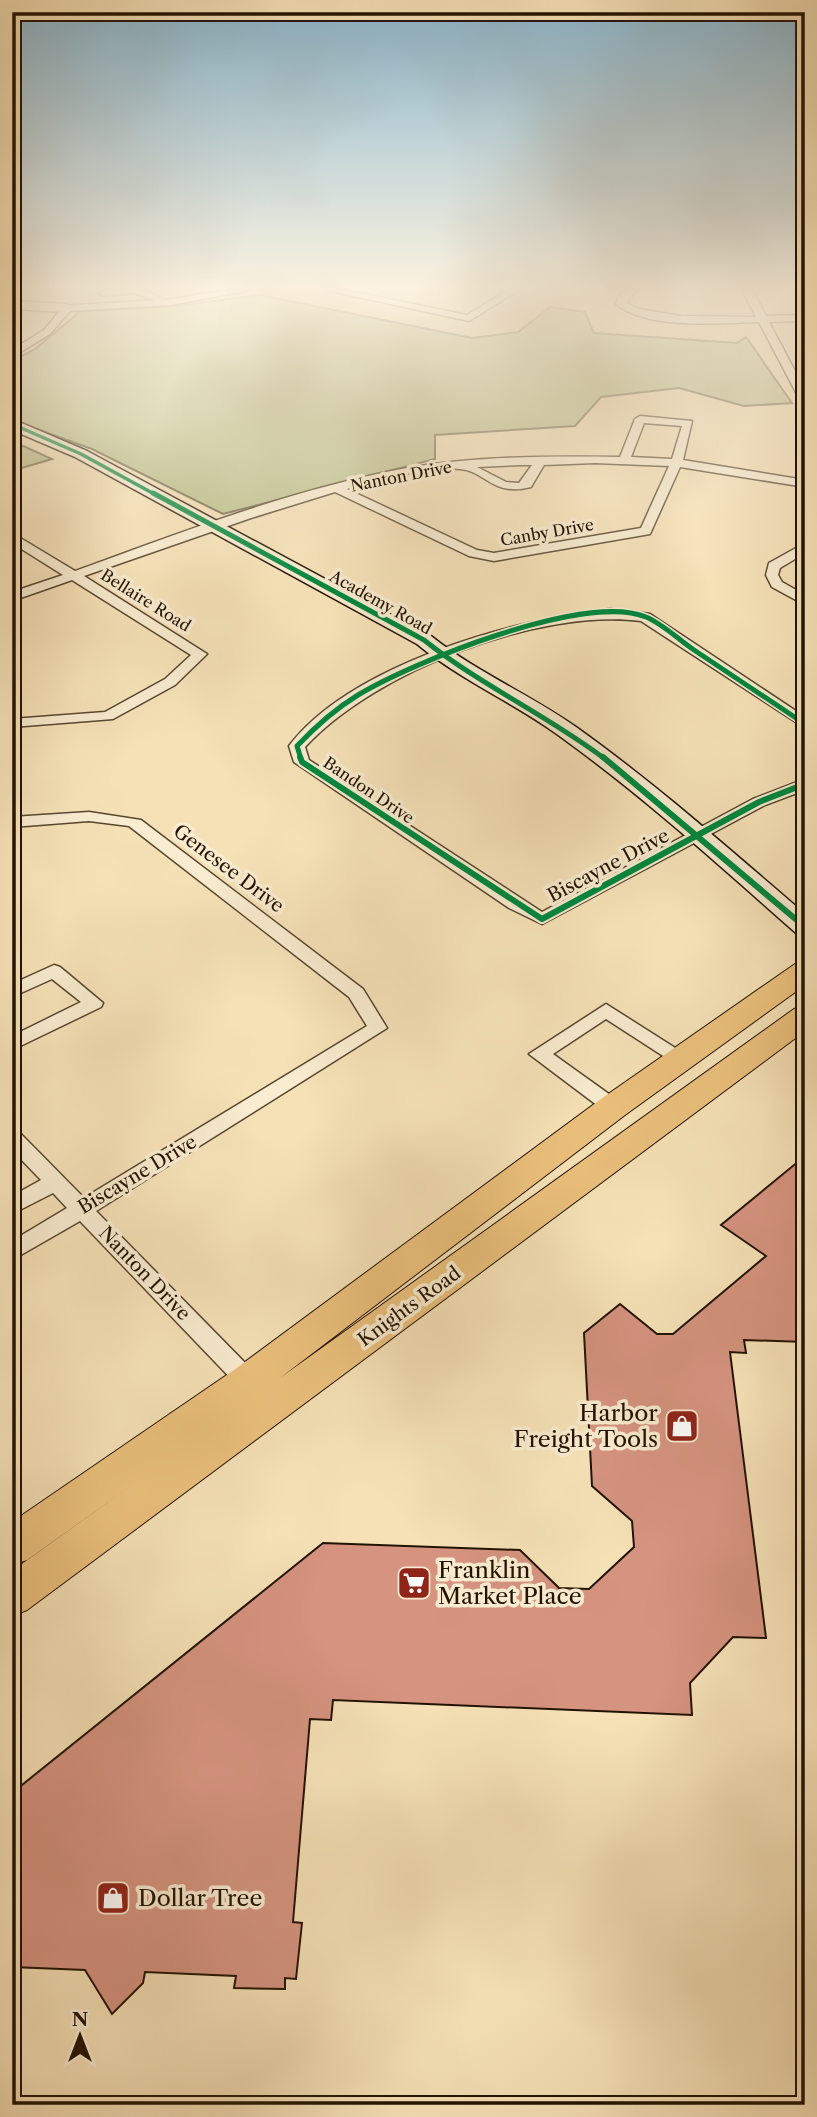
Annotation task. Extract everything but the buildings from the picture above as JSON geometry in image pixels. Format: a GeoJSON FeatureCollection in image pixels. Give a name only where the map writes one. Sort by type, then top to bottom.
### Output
{"type":"FeatureCollection","features":[{"type":"Feature","properties":{"kind":"main road","name":"Academy Road"},"geometry":{"type":"LineString","coordinates":[[12,424],[81,454],[408,644],[441,655],[511,694],[610,761],[805,927]]}},
{"type":"Feature","properties":{"kind":"main road","name":"Academy Road"},"geometry":{"type":"LineString","coordinates":[[12,434],[42,446],[208,529]]}},
{"type":"Feature","properties":{"kind":"main road","name":"Knights Road"},"geometry":{"type":"LineString","coordinates":[[12,1546],[248,1381],[613,1107],[805,971]]}},
{"type":"Feature","properties":{"kind":"main road","name":"Knights Road"},"geometry":{"type":"LineString","coordinates":[[12,1596],[805,1016]]}},
{"type":"Feature","properties":{"kind":"street"},"geometry":{"type":"LineString","coordinates":[[625,458],[640,419],[688,422],[677,461]]}},
{"type":"Feature","properties":{"kind":"street","name":"Nanton Drive"},"geometry":{"type":"LineString","coordinates":[[12,597],[208,529],[338,489],[390,475],[463,464],[625,458],[677,461],[805,484]]}},
{"type":"Feature","properties":{"kind":"street"},"geometry":{"type":"LineString","coordinates":[[463,464],[508,487],[520,488],[527,485],[540,461]]}},
{"type":"Feature","properties":{"kind":"street","name":"Canby Drive"},"geometry":{"type":"LineString","coordinates":[[338,489],[484,557],[646,531],[677,461]]}},
{"type":"Feature","properties":{"kind":"street","name":"Bellaire Road"},"geometry":{"type":"LineString","coordinates":[[12,537],[200,654],[170,682],[108,716],[12,723]]}},
{"type":"Feature","properties":{"kind":"street"},"geometry":{"type":"LineString","coordinates":[[805,547],[774,566],[772,575],[777,584],[805,601]]}},
{"type":"Feature","properties":{"kind":"street","name":"Bandon Drive"},"geometry":{"type":"LineString","coordinates":[[540,918],[302,762],[297,746],[307,730],[351,698],[402,670],[513,630],[612,612],[638,615],[805,723]]}},
{"type":"Feature","properties":{"kind":"street","name":"Biscayne Drive"},"geometry":{"type":"LineString","coordinates":[[540,918],[759,802],[805,784]]}},
{"type":"Feature","properties":{"kind":"street","name":"Genesee Drive"},"geometry":{"type":"LineString","coordinates":[[12,822],[92,816],[114,817],[135,823],[356,993],[378,1028],[371,1032]]}},
{"type":"Feature","properties":{"kind":"street"},"geometry":{"type":"LineString","coordinates":[[12,991],[54,971],[94,1003],[12,1044]]}},
{"type":"Feature","properties":{"kind":"street"},"geometry":{"type":"LineString","coordinates":[[613,1107],[539,1054],[606,1010],[681,1058]]}},
{"type":"Feature","properties":{"kind":"street","name":"Biscayne Drive"},"geometry":{"type":"LineString","coordinates":[[12,1251],[371,1032]]}},
{"type":"Feature","properties":{"kind":"street","name":"Nanton Drive"},"geometry":{"type":"LineString","coordinates":[[12,1137],[248,1381]]}},
{"type":"Feature","properties":{"kind":"street"},"geometry":{"type":"LineString","coordinates":[[12,1206],[55,1182]]}},
{"type":"Feature","properties":{"kind":"green space"},"geometry":{"type":"Polygon","coordinates":[[[12,389],[672,389],[601,397],[575,426],[435,435],[435,459],[223,514],[92,449],[12,420],[12,389]]]}},
{"type":"Feature","properties":{"kind":"green space"},"geometry":{"type":"Polygon","coordinates":[[[682,389],[782,389],[792,403],[744,406],[682,389]]]}},
{"type":"Feature","properties":{"kind":"green space"},"geometry":{"type":"Polygon","coordinates":[[[12,441],[52,459],[12,471],[12,465],[20,460],[12,458],[12,441]]]}},
{"type":"Feature","properties":{"kind":"cycle path"},"geometry":{"type":"LineString","coordinates":[[12,424],[81,454],[424,640],[458,665],[550,719],[659,801],[805,927]]}},
{"type":"Feature","properties":{"kind":"cycle path"},"geometry":{"type":"LineString","coordinates":[[805,724],[645,617],[610,613],[565,617],[513,630],[406,670],[358,695],[321,721],[297,746],[302,762],[515,904],[542,919],[759,802],[805,784]]}},
{"type":"Feature","properties":{"kind":"place","name":"Harbor Freight Tools"},"geometry":{"type":"Point","coordinates":[682,1426]}},
{"type":"Feature","properties":{"kind":"place","name":"Franklin Market Place"},"geometry":{"type":"Point","coordinates":[414,1583]}},
{"type":"Feature","properties":{"kind":"place","name":"Dollar Tree"},"geometry":{"type":"Point","coordinates":[113,1898]}}]}
